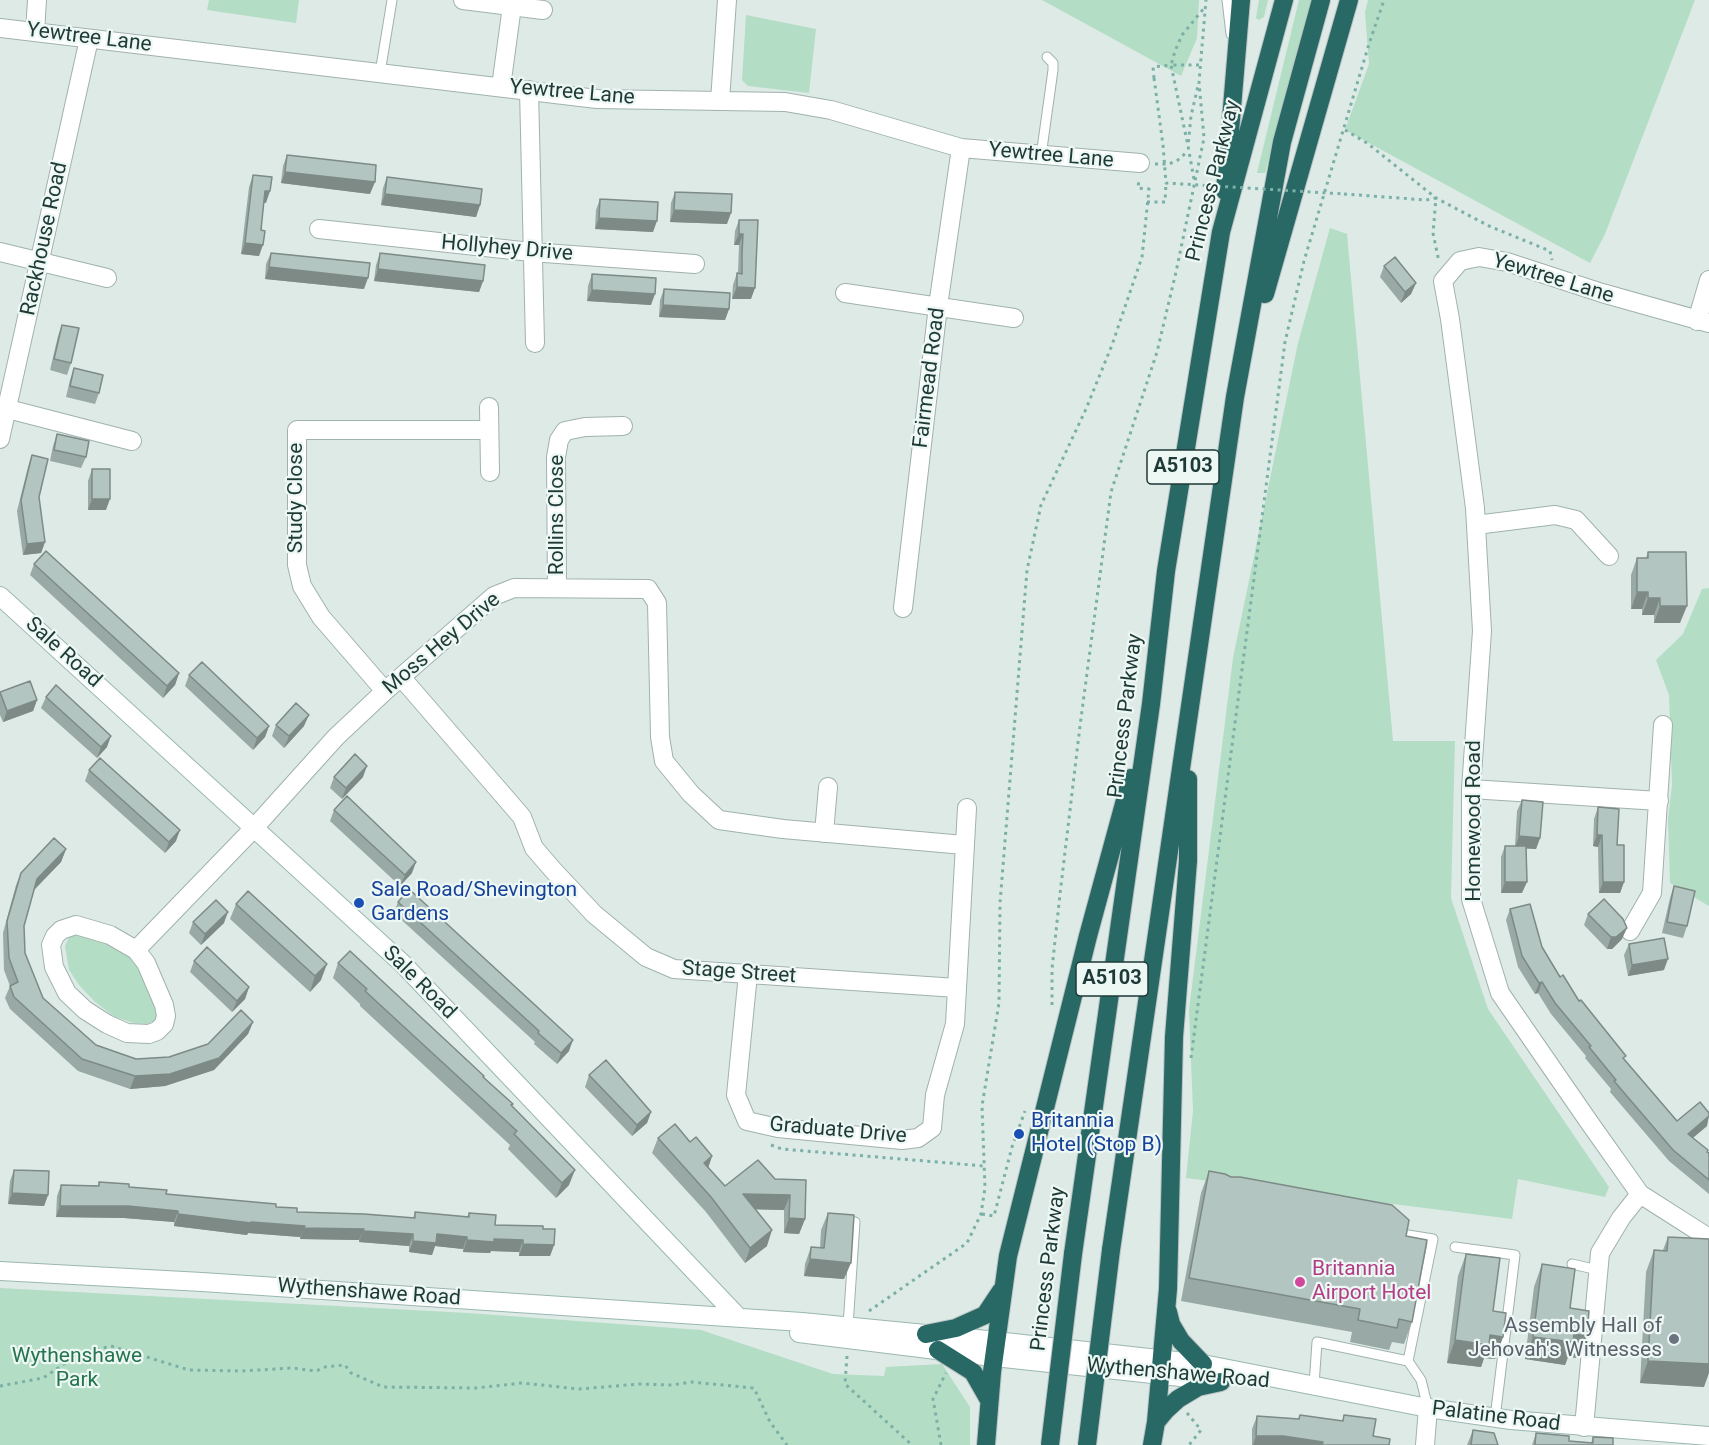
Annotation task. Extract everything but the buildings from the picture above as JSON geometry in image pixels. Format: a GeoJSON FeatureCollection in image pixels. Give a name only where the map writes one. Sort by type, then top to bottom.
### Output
{"type":"FeatureCollection","features":[{"type":"Feature","properties":{"kind":"highway"},"geometry":{"type":"LineString","coordinates":[[1221,232],[1241,0]]}},
{"type":"Feature","properties":{"kind":"highway","name":"Princess Parkway"},"geometry":{"type":"LineString","coordinates":[[1050,1445],[1073,1254],[1152,704],[1166,571],[1221,232],[1284,0]]}},
{"type":"Feature","properties":{"kind":"highway","name":"A5103"},"geometry":{"type":"LineString","coordinates":[[1087,1445],[1111,1250],[1235,397],[1282,142],[1321,0]]}},
{"type":"Feature","properties":{"kind":"highway"},"geometry":{"type":"LineString","coordinates":[[1235,397],[1349,0]]}},
{"type":"Feature","properties":{"kind":"highway"},"geometry":{"type":"LineString","coordinates":[[986,1445],[995,1349],[1018,1213],[1088,936],[1152,704]]}},
{"type":"Feature","properties":{"kind":"highway"},"geometry":{"type":"LineString","coordinates":[[1152,1445],[1167,1307],[1174,1037],[1188,861],[1188,719]]}},
{"type":"Feature","properties":{"kind":"highway"},"geometry":{"type":"LineString","coordinates":[[926,1334],[956,1328],[985,1315],[1004,1286]]}},
{"type":"Feature","properties":{"kind":"highway"},"geometry":{"type":"LineString","coordinates":[[1167,1307],[1172,1324],[1181,1341],[1203,1364]]}},
{"type":"Feature","properties":{"kind":"highway"},"geometry":{"type":"LineString","coordinates":[[946,1354],[973,1372],[989,1400]]}},
{"type":"Feature","properties":{"kind":"highway"},"geometry":{"type":"LineString","coordinates":[[1156,1422],[1178,1399],[1198,1387],[1221,1382]]}},
{"type":"Feature","properties":{"kind":"street"},"geometry":{"type":"LineString","coordinates":[[35,32],[37,0]]}},
{"type":"Feature","properties":{"kind":"street"},"geometry":{"type":"LineString","coordinates":[[463,0],[543,10]]}},
{"type":"Feature","properties":{"kind":"street"},"geometry":{"type":"LineString","coordinates":[[720,102],[727,0]]}},
{"type":"Feature","properties":{"kind":"street"},"geometry":{"type":"LineString","coordinates":[[501,87],[512,6]]}},
{"type":"Feature","properties":{"kind":"street","name":"Yewtree Lane"},"geometry":{"type":"LineString","coordinates":[[0,28],[597,99],[785,102],[831,110],[961,148],[1140,163]]}},
{"type":"Feature","properties":{"kind":"street","name":"Rackhouse Road"},"geometry":{"type":"LineString","coordinates":[[0,439],[89,39]]}},
{"type":"Feature","properties":{"kind":"street"},"geometry":{"type":"LineString","coordinates":[[528,90],[535,343]]}},
{"type":"Feature","properties":{"kind":"street","name":"Fairmead Road"},"geometry":{"type":"LineString","coordinates":[[903,608],[938,306],[961,148]]}},
{"type":"Feature","properties":{"kind":"street","name":"Hollyhey Drive"},"geometry":{"type":"LineString","coordinates":[[319,229],[531,252],[694,264]]}},
{"type":"Feature","properties":{"kind":"street"},"geometry":{"type":"LineString","coordinates":[[0,252],[107,278]]}},
{"type":"Feature","properties":{"kind":"street","name":"Yewtree Lane"},"geometry":{"type":"LineString","coordinates":[[1443,281],[1460,261],[1479,257],[1507,262],[1703,322]]}},
{"type":"Feature","properties":{"kind":"street"},"geometry":{"type":"LineString","coordinates":[[1703,322],[1709,280]]}},
{"type":"Feature","properties":{"kind":"street","name":"Homewood Road"},"geometry":{"type":"LineString","coordinates":[[1443,281],[1450,319],[1476,525],[1482,631],[1471,789],[1472,899],[1500,993],[1640,1194],[1709,1238]]}},
{"type":"Feature","properties":{"kind":"street"},"geometry":{"type":"LineString","coordinates":[[845,293],[1014,318]]}},
{"type":"Feature","properties":{"kind":"street"},"geometry":{"type":"LineString","coordinates":[[489,407],[490,472]]}},
{"type":"Feature","properties":{"kind":"street"},"geometry":{"type":"LineString","coordinates":[[8,409],[132,441]]}},
{"type":"Feature","properties":{"kind":"street","name":"Rollins Close"},"geometry":{"type":"LineString","coordinates":[[557,588],[556,457],[559,440],[565,431],[585,427],[623,426]]}},
{"type":"Feature","properties":{"kind":"street","name":"Study Close"},"geometry":{"type":"LineString","coordinates":[[385,691],[321,617],[302,586],[297,565],[297,430],[489,430]]}},
{"type":"Feature","properties":{"kind":"street"},"geometry":{"type":"LineString","coordinates":[[1476,525],[1555,515],[1576,520],[1609,556]]}},
{"type":"Feature","properties":{"kind":"street","name":"Moss Hey Drive"},"geometry":{"type":"LineString","coordinates":[[136,950],[254,828],[336,737],[400,677],[494,596],[514,588],[648,589],[657,603],[660,737],[664,761],[692,794],[719,820],[824,833],[964,845]]}},
{"type":"Feature","properties":{"kind":"street","name":"Sale Road"},"geometry":{"type":"LineString","coordinates":[[0,596],[403,964],[739,1318]]}},
{"type":"Feature","properties":{"kind":"street","name":"Stage Street"},"geometry":{"type":"LineString","coordinates":[[400,677],[522,817],[534,848],[594,914],[646,957],[674,969],[957,988]]}},
{"type":"Feature","properties":{"kind":"street"},"geometry":{"type":"LineString","coordinates":[[1630,931],[1652,893],[1663,725]]}},
{"type":"Feature","properties":{"kind":"street"},"geometry":{"type":"LineString","coordinates":[[824,833],[828,787]]}},
{"type":"Feature","properties":{"kind":"street"},"geometry":{"type":"LineString","coordinates":[[1471,789],[1659,801]]}},
{"type":"Feature","properties":{"kind":"street","name":"Graduate Drive"},"geometry":{"type":"LineString","coordinates":[[748,974],[736,1095],[747,1121],[778,1128],[902,1140],[918,1138],[932,1128],[935,1095],[955,1024],[967,808]]}},
{"type":"Feature","properties":{"kind":"street"},"geometry":{"type":"LineString","coordinates":[[76,925],[110,934],[136,950],[146,963],[164,1005],[166,1016],[164,1024],[157,1031],[149,1034],[127,1033],[107,1024],[79,1004],[67,993],[54,967],[51,945],[61,930],[76,925]]}},
{"type":"Feature","properties":{"kind":"street"},"geometry":{"type":"LineString","coordinates":[[1584,1427],[1600,1253],[1610,1234],[1640,1194]]}},
{"type":"Feature","properties":{"kind":"street","name":"Wythenshawe Road"},"geometry":{"type":"LineString","coordinates":[[0,1271],[202,1281],[739,1318],[848,1333],[946,1354],[995,1349]]}},
{"type":"Feature","properties":{"kind":"street","name":"Wythenshawe Road"},"geometry":{"type":"LineString","coordinates":[[848,1333],[926,1334],[995,1349],[1161,1368],[1221,1382],[1286,1382]]}},
{"type":"Feature","properties":{"kind":"street","name":"Wythenshawe Road"},"geometry":{"type":"LineString","coordinates":[[1161,1368],[1203,1364],[1286,1382]]}},
{"type":"Feature","properties":{"kind":"street","name":"Palatine Road"},"geometry":{"type":"LineString","coordinates":[[1286,1382],[1495,1418],[1709,1436]]}},
{"type":"Feature","properties":{"kind":"street"},"geometry":{"type":"LineString","coordinates":[[1425,1445],[1428,1408]]}},
{"type":"Feature","properties":{"kind":"lane"},"geometry":{"type":"LineString","coordinates":[[380,73],[392,0]]}},
{"type":"Feature","properties":{"kind":"lane"},"geometry":{"type":"LineString","coordinates":[[1227,0],[1236,70]]}},
{"type":"Feature","properties":{"kind":"lane"},"geometry":{"type":"LineString","coordinates":[[1041,156],[1053,70],[1053,63],[1047,57]]}},
{"type":"Feature","properties":{"kind":"lane"},"geometry":{"type":"LineString","coordinates":[[1387,1221],[1402,1234],[1432,1239],[1408,1361]]}},
{"type":"Feature","properties":{"kind":"lane"},"geometry":{"type":"LineString","coordinates":[[848,1333],[855,1222]]}},
{"type":"Feature","properties":{"kind":"lane"},"geometry":{"type":"LineString","coordinates":[[1455,1247],[1515,1255],[1495,1418]]}},
{"type":"Feature","properties":{"kind":"lane"},"geometry":{"type":"LineString","coordinates":[[1572,1264],[1598,1270]]}},
{"type":"Feature","properties":{"kind":"lane"},"geometry":{"type":"LineString","coordinates":[[1314,1385],[1317,1342],[1408,1361],[1421,1380],[1428,1408]]}},
{"type":"Feature","properties":{"kind":"path"},"geometry":{"type":"LineString","coordinates":[[1052,1013],[1052,969],[1061,883],[1111,492],[1157,352],[1204,138],[1199,65],[1206,0]]}},
{"type":"Feature","properties":{"kind":"path"},"geometry":{"type":"LineString","coordinates":[[1190,1061],[1194,1051],[1285,342],[1304,261],[1384,0]]}},
{"type":"Feature","properties":{"kind":"path"},"geometry":{"type":"LineString","coordinates":[[1188,146],[1172,65],[1182,35],[1206,6]]}},
{"type":"Feature","properties":{"kind":"path"},"geometry":{"type":"LineString","coordinates":[[1147,202],[1165,202],[1166,183],[1153,67],[1199,65]]}},
{"type":"Feature","properties":{"kind":"path"},"geometry":{"type":"LineString","coordinates":[[1195,181],[1188,146],[1191,116],[1199,82]]}},
{"type":"Feature","properties":{"kind":"path"},"geometry":{"type":"LineString","coordinates":[[1345,130],[1366,143],[1436,198],[1489,226],[1550,250],[1554,278]]}},
{"type":"Feature","properties":{"kind":"path"},"geometry":{"type":"LineString","coordinates":[[912,1445],[845,1384],[848,1333],[967,1243],[981,1214],[985,1188],[982,1106],[999,1003],[1000,903],[1027,570],[1041,506],[1086,409],[1112,345],[1142,257],[1149,189],[1138,188],[1140,163],[1169,164],[1188,151]]}},
{"type":"Feature","properties":{"kind":"path"},"geometry":{"type":"LineString","coordinates":[[1166,183],[1426,200],[1436,198]]}},
{"type":"Feature","properties":{"kind":"path"},"geometry":{"type":"LineString","coordinates":[[1436,198],[1433,233],[1443,281]]}},
{"type":"Feature","properties":{"kind":"path"},"geometry":{"type":"LineString","coordinates":[[981,1214],[994,1216],[1012,1147],[1028,1102]]}},
{"type":"Feature","properties":{"kind":"path"},"geometry":{"type":"LineString","coordinates":[[0,1386],[43,1378],[79,1354],[111,1346],[189,1370],[242,1371],[292,1368],[316,1371],[325,1367],[345,1365],[351,1373],[383,1387],[476,1388],[522,1383],[579,1389],[639,1384],[672,1385],[690,1382],[754,1388],[770,1422],[787,1445]]}},
{"type":"Feature","properties":{"kind":"path"},"geometry":{"type":"LineString","coordinates":[[942,1445],[933,1399],[946,1354]]}},
{"type":"Feature","properties":{"kind":"path"},"geometry":{"type":"LineString","coordinates":[[1183,1407],[1201,1430],[1189,1445]]}},
{"type":"Feature","properties":{"kind":"green space"},"geometry":{"type":"Polygon","coordinates":[[[209,0],[299,0],[296,23],[207,10],[209,0]]]}},
{"type":"Feature","properties":{"kind":"green space"},"geometry":{"type":"Polygon","coordinates":[[[1042,0],[1199,0],[1197,38],[1181,76],[1042,0]]]}},
{"type":"Feature","properties":{"kind":"green space"},"geometry":{"type":"Polygon","coordinates":[[[1259,0],[1268,0],[1264,17],[1259,20],[1256,18],[1259,0]]]}},
{"type":"Feature","properties":{"kind":"green space"},"geometry":{"type":"Polygon","coordinates":[[[1299,0],[1312,0],[1265,173],[1257,173],[1299,0]]]}},
{"type":"Feature","properties":{"kind":"green space"},"geometry":{"type":"Polygon","coordinates":[[[1368,0],[1695,0],[1605,234],[1590,263],[1345,130],[1369,64],[1365,12],[1368,0]]]}},
{"type":"Feature","properties":{"kind":"green space"},"geometry":{"type":"Polygon","coordinates":[[[746,15],[816,29],[809,93],[748,86],[742,80],[746,15]]]}},
{"type":"Feature","properties":{"kind":"green space"},"geometry":{"type":"Polygon","coordinates":[[[1330,228],[1347,234],[1393,741],[1455,741],[1451,898],[1488,1009],[1609,1187],[1605,1197],[1518,1179],[1512,1219],[1186,1178],[1193,1111],[1189,1010],[1233,658],[1298,343],[1330,228]]]}},
{"type":"Feature","properties":{"kind":"green space"},"geometry":{"type":"Polygon","coordinates":[[[1709,588],[1709,906],[1670,883],[1668,819],[1672,785],[1669,695],[1656,660],[1683,634],[1702,589],[1709,588]]]}},
{"type":"Feature","properties":{"kind":"green space"},"geometry":{"type":"Polygon","coordinates":[[[79,934],[94,935],[131,957],[144,972],[159,1013],[155,1021],[147,1024],[134,1023],[115,1017],[95,1002],[79,985],[69,970],[65,946],[69,937],[79,934]]]}},
{"type":"Feature","properties":{"kind":"green space","name":"Wythenshawe Park"},"geometry":{"type":"Polygon","coordinates":[[[0,1288],[468,1313],[701,1330],[833,1374],[884,1376],[886,1367],[942,1364],[970,1407],[970,1445],[0,1445],[0,1288]]]}},
{"type":"Feature","properties":{"kind":"place","name":"Sale Road/Shevington Gardens"},"geometry":{"type":"Point","coordinates":[359,903]}},
{"type":"Feature","properties":{"kind":"place","name":"Britannia Hotel (Stop B)"},"geometry":{"type":"Point","coordinates":[1019,1134]}},
{"type":"Feature","properties":{"kind":"place","name":"Britannia Airport Hotel"},"geometry":{"type":"Point","coordinates":[1300,1282]}},
{"type":"Feature","properties":{"kind":"place","name":"Assembly Hall of Jehovah's Witnesses"},"geometry":{"type":"Point","coordinates":[1674,1339]}}]}
